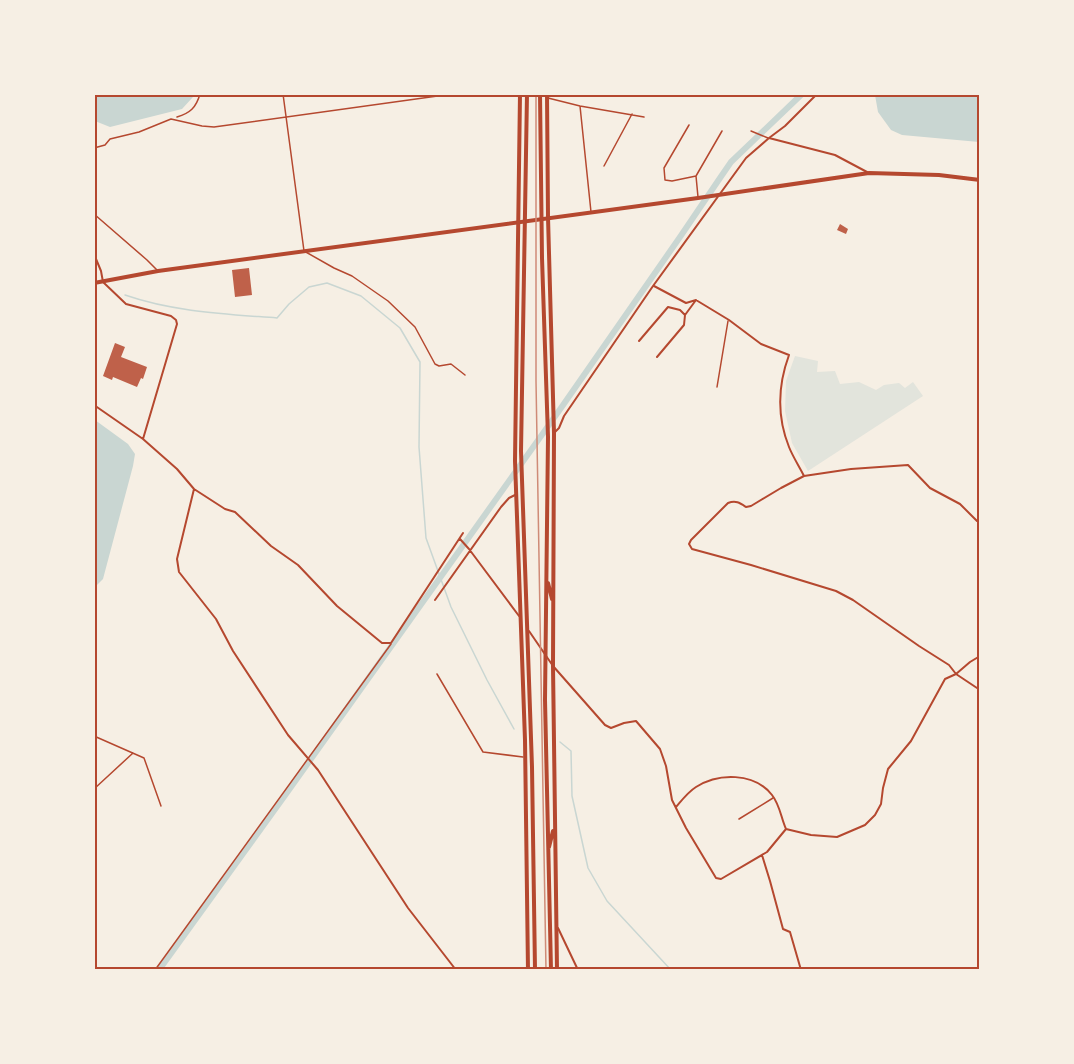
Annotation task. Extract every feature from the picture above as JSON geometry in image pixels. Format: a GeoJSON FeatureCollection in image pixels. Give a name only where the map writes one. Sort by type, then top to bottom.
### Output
{"type":"FeatureCollection","features":[{"type":"Feature","properties":{"kind":"main road"},"geometry":{"type":"LineString","coordinates":[[520,94],[515,330],[515,495],[525,740],[528,969]]}},
{"type":"Feature","properties":{"kind":"main road"},"geometry":{"type":"LineString","coordinates":[[527,94],[521,472],[532,767],[534,969]]}},
{"type":"Feature","properties":{"kind":"main road"},"geometry":{"type":"LineString","coordinates":[[540,94],[542,258],[548,437],[545,700],[550,969]]}},
{"type":"Feature","properties":{"kind":"main road"},"geometry":{"type":"LineString","coordinates":[[547,96],[554,408],[553,666],[557,969]]}},
{"type":"Feature","properties":{"kind":"main road"},"geometry":{"type":"LineString","coordinates":[[94,283],[158,271],[869,173],[939,175],[980,180]]}},
{"type":"Feature","properties":{"kind":"main road"},"geometry":{"type":"LineString","coordinates":[[518,586],[524,562]]}},
{"type":"Feature","properties":{"kind":"main road"},"geometry":{"type":"LineString","coordinates":[[546,577],[554,608]]}},
{"type":"Feature","properties":{"kind":"main road"},"geometry":{"type":"LineString","coordinates":[[525,740],[532,767]]}},
{"type":"Feature","properties":{"kind":"main road"},"geometry":{"type":"LineString","coordinates":[[547,854],[554,814]]}},
{"type":"Feature","properties":{"kind":"street"},"geometry":{"type":"LineString","coordinates":[[554,433],[653,286],[746,158],[785,126],[817,94]]}},
{"type":"Feature","properties":{"kind":"street"},"geometry":{"type":"LineString","coordinates":[[769,138],[835,155],[869,173]]}},
{"type":"Feature","properties":{"kind":"street"},"geometry":{"type":"LineString","coordinates":[[94,254],[103,282],[126,304],[171,316],[176,320],[177,324],[143,439]]}},
{"type":"Feature","properties":{"kind":"street"},"geometry":{"type":"LineString","coordinates":[[653,286],[686,303],[696,300],[729,320],[761,344],[789,355],[781,385],[780,413],[789,446],[804,476]]}},
{"type":"Feature","properties":{"kind":"street"},"geometry":{"type":"LineString","coordinates":[[657,357],[684,325],[685,315],[696,300]]}},
{"type":"Feature","properties":{"kind":"street"},"geometry":{"type":"LineString","coordinates":[[639,341],[668,307],[680,310],[685,315]]}},
{"type":"Feature","properties":{"kind":"street"},"geometry":{"type":"LineString","coordinates":[[94,405],[143,439],[177,469],[194,489],[225,509],[235,512],[271,546],[298,566],[337,606],[382,642],[391,643],[463,533]]}},
{"type":"Feature","properties":{"kind":"street"},"geometry":{"type":"LineString","coordinates":[[980,522],[960,504],[930,489],[908,465],[804,476],[751,506],[746,507],[732,501],[689,544],[693,549],[836,591],[949,665],[956,674],[980,690]]}},
{"type":"Feature","properties":{"kind":"street"},"geometry":{"type":"LineString","coordinates":[[194,489],[177,559],[179,572],[216,619],[233,651],[288,735],[317,769],[408,908],[456,969]]}},
{"type":"Feature","properties":{"kind":"street"},"geometry":{"type":"LineString","coordinates":[[435,600],[501,507],[515,495]]}},
{"type":"Feature","properties":{"kind":"street"},"geometry":{"type":"LineString","coordinates":[[460,539],[519,616],[546,657],[604,725],[611,728],[636,721],[660,749],[666,766],[672,800],[716,878],[721,879],[767,852],[786,830]]}},
{"type":"Feature","properties":{"kind":"street"},"geometry":{"type":"LineString","coordinates":[[786,830],[837,837],[865,825],[875,815],[881,804],[888,769],[911,741],[945,679],[956,674],[980,656]]}},
{"type":"Feature","properties":{"kind":"street"},"geometry":{"type":"LineString","coordinates":[[676,807],[697,786],[724,776],[741,777],[763,786],[780,809],[786,830]]}},
{"type":"Feature","properties":{"kind":"street"},"geometry":{"type":"LineString","coordinates":[[762,855],[783,929],[790,932],[801,969]]}},
{"type":"Feature","properties":{"kind":"street"},"geometry":{"type":"LineString","coordinates":[[556,922],[578,969]]}},
{"type":"Feature","properties":{"kind":"lane"},"geometry":{"type":"LineString","coordinates":[[283,94],[304,251],[352,276],[388,301],[415,327],[435,364],[439,366],[451,364],[465,375]]}},
{"type":"Feature","properties":{"kind":"lane"},"geometry":{"type":"LineString","coordinates":[[94,148],[105,146],[110,140],[139,132],[171,119],[209,127],[452,94]]}},
{"type":"Feature","properties":{"kind":"lane"},"geometry":{"type":"LineString","coordinates":[[547,96],[580,106],[644,117]]}},
{"type":"Feature","properties":{"kind":"lane"},"geometry":{"type":"LineString","coordinates":[[580,106],[591,212]]}},
{"type":"Feature","properties":{"kind":"lane"},"geometry":{"type":"LineString","coordinates":[[603,166],[632,114]]}},
{"type":"Feature","properties":{"kind":"lane"},"geometry":{"type":"LineString","coordinates":[[688,125],[664,168],[664,174],[665,180],[672,181],[696,176]]}},
{"type":"Feature","properties":{"kind":"lane"},"geometry":{"type":"LineString","coordinates":[[698,198],[696,176],[722,131]]}},
{"type":"Feature","properties":{"kind":"lane"},"geometry":{"type":"LineString","coordinates":[[751,131],[769,138]]}},
{"type":"Feature","properties":{"kind":"lane"},"geometry":{"type":"LineString","coordinates":[[94,214],[158,271]]}},
{"type":"Feature","properties":{"kind":"lane"},"geometry":{"type":"LineString","coordinates":[[717,387],[729,320]]}},
{"type":"Feature","properties":{"kind":"lane"},"geometry":{"type":"LineString","coordinates":[[155,969],[391,643]]}},
{"type":"Feature","properties":{"kind":"lane"},"geometry":{"type":"LineString","coordinates":[[437,674],[483,752],[525,758]]}},
{"type":"Feature","properties":{"kind":"lane"},"geometry":{"type":"LineString","coordinates":[[94,735],[144,758],[161,806]]}},
{"type":"Feature","properties":{"kind":"lane"},"geometry":{"type":"LineString","coordinates":[[94,789],[134,753]]}},
{"type":"Feature","properties":{"kind":"lane"},"geometry":{"type":"LineString","coordinates":[[739,819],[773,798]]}},
{"type":"Feature","properties":{"kind":"path"},"geometry":{"type":"LineString","coordinates":[[171,119],[189,113],[195,107],[200,94]]}},
{"type":"Feature","properties":{"kind":"shaded area"},"geometry":{"type":"Polygon","coordinates":[[[94,95],[193,95],[193,97],[182,109],[110,127],[95,121],[94,95]]]}},
{"type":"Feature","properties":{"kind":"shaded area"},"geometry":{"type":"Polygon","coordinates":[[[875,95],[979,95],[979,142],[902,135],[891,130],[878,112],[875,95]]]}},
{"type":"Feature","properties":{"kind":"shaded area"},"geometry":{"type":"Polygon","coordinates":[[[795,356],[818,361],[817,372],[835,371],[840,384],[859,382],[876,390],[884,385],[899,383],[905,388],[913,382],[923,396],[808,471],[792,443],[785,411],[786,381],[795,356]]]}},
{"type":"Feature","properties":{"kind":"shaded area"},"geometry":{"type":"Polygon","coordinates":[[[95,420],[128,444],[135,454],[103,579],[95,587],[95,420]]]}},
{"type":"Feature","properties":{"kind":"building"},"geometry":{"type":"Polygon","coordinates":[[[840,224],[848,229],[846,234],[837,230],[840,224]]]}},
{"type":"Feature","properties":{"kind":"building"},"geometry":{"type":"Polygon","coordinates":[[[249,268],[252,295],[235,297],[232,270],[249,268]]]}},
{"type":"Feature","properties":{"kind":"building"},"geometry":{"type":"Polygon","coordinates":[[[115,343],[125,347],[121,357],[147,367],[137,387],[113,377],[112,380],[103,376],[115,343]]]}},
{"type":"Feature","properties":{"kind":"waterway"},"geometry":{"type":"LineString","coordinates":[[159,970],[561,408],[731,162],[802,94]]}},
{"type":"Feature","properties":{"kind":"waterway"},"geometry":{"type":"LineString","coordinates":[[125,295],[181,309],[277,318],[309,287],[327,283],[361,296],[400,328],[420,362],[419,447],[426,538],[451,607],[514,729]]}},
{"type":"Feature","properties":{"kind":"waterway"},"geometry":{"type":"LineString","coordinates":[[560,742],[571,751],[572,796],[588,868],[607,901],[671,970]]}},
{"type":"Feature","properties":{"kind":"railway"},"geometry":{"type":"LineString","coordinates":[[536,94],[536,381],[546,970]]}}]}
